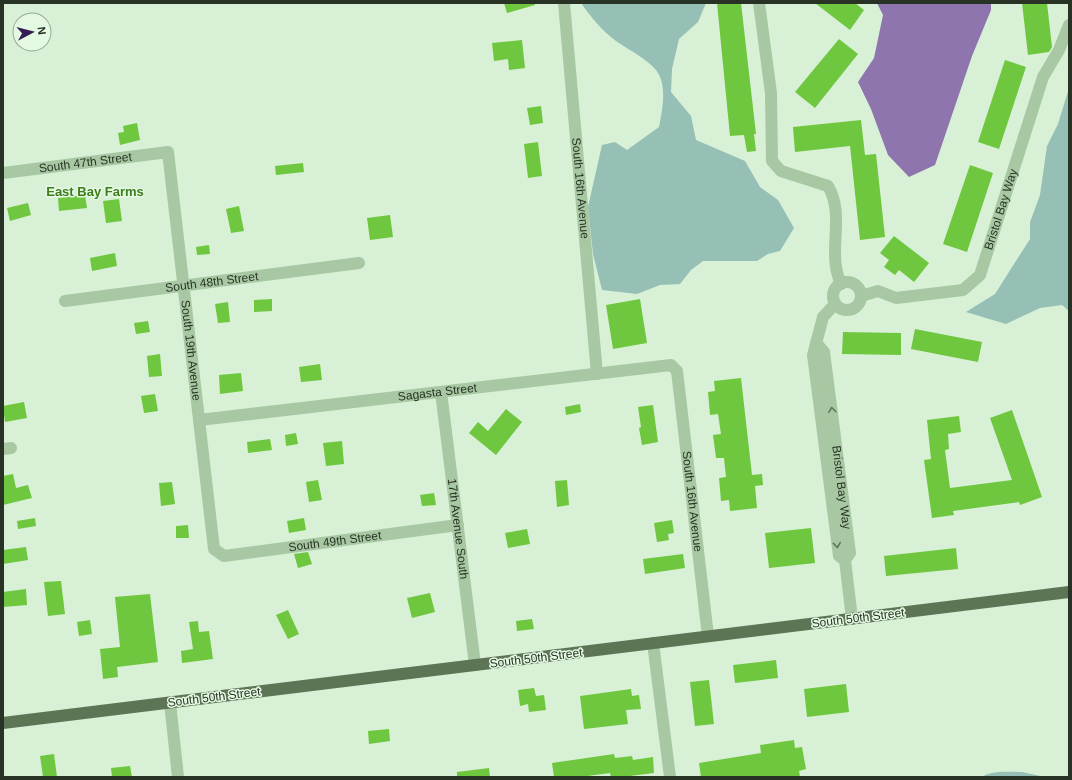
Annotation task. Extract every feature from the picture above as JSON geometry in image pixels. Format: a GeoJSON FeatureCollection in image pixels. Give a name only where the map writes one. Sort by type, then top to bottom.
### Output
{"type":"FeatureCollection","features":[{"type":"Feature","properties":{"kind":"main road","name":"South 50th Street"},"geometry":{"type":"LineString","coordinates":[[3,723],[1069,592]]}},
{"type":"Feature","properties":{"kind":"street","name":"South 16th Avenue"},"geometry":{"type":"LineString","coordinates":[[564,3],[597,374]]}},
{"type":"Feature","properties":{"kind":"street"},"geometry":{"type":"LineString","coordinates":[[759,3],[771,93],[772,161],[780,171],[828,186],[834,196],[837,225],[834,249],[837,276],[841,284]]}},
{"type":"Feature","properties":{"kind":"street","name":"Bristol Bay Way"},"geometry":{"type":"LineString","coordinates":[[861,296],[878,291],[896,298],[963,290],[980,275],[1042,77],[1059,50],[1069,25]]}},
{"type":"Feature","properties":{"kind":"street","name":"South 47th Street"},"geometry":{"type":"LineString","coordinates":[[3,173],[168,152]]}},
{"type":"Feature","properties":{"kind":"street","name":"South 19th Avenue"},"geometry":{"type":"LineString","coordinates":[[168,152],[214,549]]}},
{"type":"Feature","properties":{"kind":"street","name":"South 48th Street"},"geometry":{"type":"LineString","coordinates":[[65,301],[359,263]]}},
{"type":"Feature","properties":{"kind":"street"},"geometry":{"type":"LineString","coordinates":[[850,283],[854,284],[858,288],[861,296],[858,304],[851,310],[842,310],[835,304],[833,295],[837,287],[841,284],[850,283]]}},
{"type":"Feature","properties":{"kind":"street","name":"Bristol Bay Way"},"geometry":{"type":"LineString","coordinates":[[835,304],[823,318],[817,344],[824,352],[840,466],[850,554],[845,560],[852,619]]}},
{"type":"Feature","properties":{"kind":"street","name":"Sagasta Street"},"geometry":{"type":"LineString","coordinates":[[199,420],[597,374],[671,366],[675,368]]}},
{"type":"Feature","properties":{"kind":"street","name":"South 16th Avenue"},"geometry":{"type":"LineString","coordinates":[[675,368],[677,371],[708,636]]}},
{"type":"Feature","properties":{"kind":"street","name":"17th Avenue South"},"geometry":{"type":"LineString","coordinates":[[441,392],[474,665]]}},
{"type":"Feature","properties":{"kind":"street","name":"South 49th Street"},"geometry":{"type":"LineString","coordinates":[[214,549],[224,556],[458,525]]}},
{"type":"Feature","properties":{"kind":"street"},"geometry":{"type":"LineString","coordinates":[[653,643],[670,777]]}},
{"type":"Feature","properties":{"kind":"street"},"geometry":{"type":"LineString","coordinates":[[170,703],[178,777]]}},
{"type":"Feature","properties":{"kind":"shaded area"},"geometry":{"type":"Polygon","coordinates":[[[581,3],[706,3],[698,22],[679,39],[672,69],[671,92],[691,116],[696,140],[745,161],[760,187],[778,200],[794,228],[780,251],[768,254],[757,261],[703,261],[691,270],[680,284],[660,285],[637,294],[602,290],[593,254],[588,207],[602,145],[615,142],[627,150],[659,127],[663,106],[663,90],[660,76],[656,70],[642,58],[606,33],[581,3]]]}},
{"type":"Feature","properties":{"kind":"shaded area"},"geometry":{"type":"Polygon","coordinates":[[[877,3],[991,3],[991,10],[972,56],[935,165],[909,177],[888,155],[871,109],[858,82],[874,58],[883,15],[877,3]]]}},
{"type":"Feature","properties":{"kind":"shaded area"},"geometry":{"type":"Polygon","coordinates":[[[1069,88],[1069,311],[1062,305],[1040,308],[1006,324],[966,312],[995,294],[1030,239],[1030,222],[1040,195],[1047,146],[1058,124],[1069,88]]]}},
{"type":"Feature","properties":{"kind":"shaded area"},"geometry":{"type":"Polygon","coordinates":[[[996,772],[1022,772],[1045,777],[982,777],[996,772]]]}},
{"type":"Feature","properties":{"kind":"building"},"geometry":{"type":"Polygon","coordinates":[[[504,3],[535,3],[535,5],[507,13],[504,3]]]}},
{"type":"Feature","properties":{"kind":"building"},"geometry":{"type":"Polygon","coordinates":[[[717,3],[741,3],[756,134],[754,134],[756,151],[747,152],[744,135],[730,136],[717,3]]]}},
{"type":"Feature","properties":{"kind":"building"},"geometry":{"type":"Polygon","coordinates":[[[815,3],[855,3],[864,10],[850,30],[815,3]]]}},
{"type":"Feature","properties":{"kind":"building"},"geometry":{"type":"Polygon","coordinates":[[[1022,3],[1047,3],[1052,47],[1049,52],[1028,55],[1022,3]]]}},
{"type":"Feature","properties":{"kind":"building"},"geometry":{"type":"Polygon","coordinates":[[[839,39],[858,54],[815,108],[795,92],[839,39]]]}},
{"type":"Feature","properties":{"kind":"building"},"geometry":{"type":"Polygon","coordinates":[[[522,40],[525,68],[509,70],[508,59],[494,61],[492,43],[522,40]]]}},
{"type":"Feature","properties":{"kind":"building"},"geometry":{"type":"Polygon","coordinates":[[[1005,60],[1026,67],[999,149],[978,142],[1005,60]]]}},
{"type":"Feature","properties":{"kind":"building"},"geometry":{"type":"Polygon","coordinates":[[[541,106],[543,123],[530,125],[527,108],[541,106]]]}},
{"type":"Feature","properties":{"kind":"building"},"geometry":{"type":"Polygon","coordinates":[[[861,120],[865,155],[876,154],[885,237],[860,240],[850,146],[795,152],[793,127],[861,120]]]}},
{"type":"Feature","properties":{"kind":"building"},"geometry":{"type":"Polygon","coordinates":[[[137,123],[140,140],[120,145],[118,133],[124,132],[123,126],[137,123]]]}},
{"type":"Feature","properties":{"kind":"building"},"geometry":{"type":"Polygon","coordinates":[[[538,142],[542,176],[528,178],[524,144],[538,142]]]}},
{"type":"Feature","properties":{"kind":"building"},"geometry":{"type":"Polygon","coordinates":[[[303,163],[304,172],[276,175],[275,166],[303,163]]]}},
{"type":"Feature","properties":{"kind":"building"},"geometry":{"type":"Polygon","coordinates":[[[970,165],[993,173],[967,252],[943,244],[970,165]]]}},
{"type":"Feature","properties":{"kind":"building"},"geometry":{"type":"Polygon","coordinates":[[[85,195],[87,208],[59,211],[58,198],[85,195]]]}},
{"type":"Feature","properties":{"kind":"building"},"geometry":{"type":"Polygon","coordinates":[[[119,199],[122,221],[106,223],[103,201],[119,199]]]}},
{"type":"Feature","properties":{"kind":"building"},"geometry":{"type":"Polygon","coordinates":[[[28,203],[31,215],[10,221],[7,208],[28,203]]]}},
{"type":"Feature","properties":{"kind":"building"},"geometry":{"type":"Polygon","coordinates":[[[239,206],[244,231],[231,233],[226,209],[239,206]]]}},
{"type":"Feature","properties":{"kind":"building"},"geometry":{"type":"Polygon","coordinates":[[[390,215],[393,237],[370,240],[367,218],[390,215]]]}},
{"type":"Feature","properties":{"kind":"building"},"geometry":{"type":"Polygon","coordinates":[[[894,236],[929,263],[914,282],[899,270],[895,275],[884,267],[889,260],[880,253],[894,236]]]}},
{"type":"Feature","properties":{"kind":"building"},"geometry":{"type":"Polygon","coordinates":[[[209,245],[210,254],[197,255],[196,247],[209,245]]]}},
{"type":"Feature","properties":{"kind":"building"},"geometry":{"type":"Polygon","coordinates":[[[115,253],[117,266],[92,271],[90,258],[115,253]]]}},
{"type":"Feature","properties":{"kind":"building"},"geometry":{"type":"Polygon","coordinates":[[[272,299],[272,311],[254,312],[254,300],[272,299]]]}},
{"type":"Feature","properties":{"kind":"building"},"geometry":{"type":"Polygon","coordinates":[[[640,299],[647,343],[613,349],[606,305],[640,299]]]}},
{"type":"Feature","properties":{"kind":"building"},"geometry":{"type":"Polygon","coordinates":[[[228,302],[230,322],[218,323],[215,304],[228,302]]]}},
{"type":"Feature","properties":{"kind":"building"},"geometry":{"type":"Polygon","coordinates":[[[148,321],[150,332],[136,334],[134,323],[148,321]]]}},
{"type":"Feature","properties":{"kind":"building"},"geometry":{"type":"Polygon","coordinates":[[[915,329],[982,342],[978,362],[911,349],[915,329]]]}},
{"type":"Feature","properties":{"kind":"building"},"geometry":{"type":"Polygon","coordinates":[[[843,332],[901,333],[901,355],[842,354],[843,332]]]}},
{"type":"Feature","properties":{"kind":"building"},"geometry":{"type":"Polygon","coordinates":[[[160,354],[162,376],[149,377],[147,356],[160,354]]]}},
{"type":"Feature","properties":{"kind":"building"},"geometry":{"type":"Polygon","coordinates":[[[320,364],[322,380],[301,382],[299,367],[320,364]]]}},
{"type":"Feature","properties":{"kind":"building"},"geometry":{"type":"Polygon","coordinates":[[[241,373],[243,391],[220,394],[219,375],[241,373]]]}},
{"type":"Feature","properties":{"kind":"building"},"geometry":{"type":"Polygon","coordinates":[[[741,378],[752,475],[762,474],[763,485],[755,486],[757,508],[730,511],[729,500],[721,501],[719,478],[726,477],[724,458],[716,458],[713,435],[721,434],[718,414],[710,415],[708,392],[715,391],[714,381],[741,378]]]}},
{"type":"Feature","properties":{"kind":"building"},"geometry":{"type":"Polygon","coordinates":[[[155,394],[158,411],[144,413],[141,396],[155,394]]]}},
{"type":"Feature","properties":{"kind":"building"},"geometry":{"type":"Polygon","coordinates":[[[24,402],[27,418],[5,422],[3,406],[24,402]]]}},
{"type":"Feature","properties":{"kind":"building"},"geometry":{"type":"Polygon","coordinates":[[[580,404],[581,412],[566,415],[565,407],[580,404]]]}},
{"type":"Feature","properties":{"kind":"building"},"geometry":{"type":"Polygon","coordinates":[[[653,405],[658,442],[642,445],[639,428],[641,427],[638,407],[653,405]]]}},
{"type":"Feature","properties":{"kind":"building"},"geometry":{"type":"Polygon","coordinates":[[[506,409],[522,422],[496,455],[469,433],[478,422],[488,431],[506,409]]]}},
{"type":"Feature","properties":{"kind":"building"},"geometry":{"type":"Polygon","coordinates":[[[1012,410],[1042,497],[1020,505],[1019,502],[953,511],[954,515],[932,518],[924,460],[931,459],[927,420],[959,416],[961,432],[948,434],[949,449],[945,450],[950,488],[1012,480],[990,418],[1012,410]]]}},
{"type":"Feature","properties":{"kind":"building"},"geometry":{"type":"Polygon","coordinates":[[[296,433],[298,444],[286,446],[285,435],[296,433]]]}},
{"type":"Feature","properties":{"kind":"building"},"geometry":{"type":"Polygon","coordinates":[[[270,439],[272,450],[248,453],[247,442],[270,439]]]}},
{"type":"Feature","properties":{"kind":"building"},"geometry":{"type":"Polygon","coordinates":[[[342,441],[344,464],[326,466],[323,443],[342,441]]]}},
{"type":"Feature","properties":{"kind":"building"},"geometry":{"type":"Polygon","coordinates":[[[13,474],[16,488],[28,485],[32,498],[3,505],[3,476],[13,474]]]}},
{"type":"Feature","properties":{"kind":"building"},"geometry":{"type":"Polygon","coordinates":[[[318,480],[322,500],[309,502],[306,482],[318,480]]]}},
{"type":"Feature","properties":{"kind":"building"},"geometry":{"type":"Polygon","coordinates":[[[567,480],[569,505],[557,507],[555,481],[567,480]]]}},
{"type":"Feature","properties":{"kind":"building"},"geometry":{"type":"Polygon","coordinates":[[[172,482],[175,504],[161,506],[159,483],[172,482]]]}},
{"type":"Feature","properties":{"kind":"building"},"geometry":{"type":"Polygon","coordinates":[[[434,493],[436,505],[422,506],[420,495],[434,493]]]}},
{"type":"Feature","properties":{"kind":"building"},"geometry":{"type":"Polygon","coordinates":[[[35,518],[36,526],[18,529],[17,521],[35,518]]]}},
{"type":"Feature","properties":{"kind":"building"},"geometry":{"type":"Polygon","coordinates":[[[304,518],[306,530],[289,533],[287,521],[304,518]]]}},
{"type":"Feature","properties":{"kind":"building"},"geometry":{"type":"Polygon","coordinates":[[[672,520],[674,533],[668,534],[669,540],[657,542],[654,523],[672,520]]]}},
{"type":"Feature","properties":{"kind":"building"},"geometry":{"type":"Polygon","coordinates":[[[188,525],[189,538],[176,538],[176,526],[188,525]]]}},
{"type":"Feature","properties":{"kind":"building"},"geometry":{"type":"Polygon","coordinates":[[[811,528],[815,563],[769,568],[765,533],[811,528]]]}},
{"type":"Feature","properties":{"kind":"building"},"geometry":{"type":"Polygon","coordinates":[[[527,529],[530,544],[508,548],[505,533],[527,529]]]}},
{"type":"Feature","properties":{"kind":"building"},"geometry":{"type":"Polygon","coordinates":[[[26,547],[28,560],[3,564],[3,550],[26,547]]]}},
{"type":"Feature","properties":{"kind":"building"},"geometry":{"type":"Polygon","coordinates":[[[956,548],[958,569],[886,576],[884,556],[956,548]]]}},
{"type":"Feature","properties":{"kind":"building"},"geometry":{"type":"Polygon","coordinates":[[[308,552],[312,564],[298,568],[294,554],[308,552]]]}},
{"type":"Feature","properties":{"kind":"building"},"geometry":{"type":"Polygon","coordinates":[[[683,554],[685,568],[645,574],[643,559],[683,554]]]}},
{"type":"Feature","properties":{"kind":"building"},"geometry":{"type":"Polygon","coordinates":[[[61,581],[65,614],[48,616],[44,582],[61,581]]]}},
{"type":"Feature","properties":{"kind":"building"},"geometry":{"type":"Polygon","coordinates":[[[26,589],[27,605],[3,607],[3,592],[26,589]]]}},
{"type":"Feature","properties":{"kind":"building"},"geometry":{"type":"Polygon","coordinates":[[[430,593],[435,612],[412,618],[407,598],[430,593]]]}},
{"type":"Feature","properties":{"kind":"building"},"geometry":{"type":"Polygon","coordinates":[[[150,594],[158,662],[117,667],[118,677],[103,679],[100,649],[120,647],[115,597],[150,594]]]}},
{"type":"Feature","properties":{"kind":"building"},"geometry":{"type":"Polygon","coordinates":[[[288,610],[299,634],[288,639],[276,615],[288,610]]]}},
{"type":"Feature","properties":{"kind":"building"},"geometry":{"type":"Polygon","coordinates":[[[532,619],[534,629],[517,631],[516,621],[532,619]]]}},
{"type":"Feature","properties":{"kind":"building"},"geometry":{"type":"Polygon","coordinates":[[[90,620],[92,634],[79,636],[77,622],[90,620]]]}},
{"type":"Feature","properties":{"kind":"building"},"geometry":{"type":"Polygon","coordinates":[[[198,621],[199,632],[209,631],[213,659],[182,663],[181,651],[193,649],[189,622],[198,621]]]}},
{"type":"Feature","properties":{"kind":"building"},"geometry":{"type":"Polygon","coordinates":[[[776,660],[778,678],[735,683],[733,665],[776,660]]]}},
{"type":"Feature","properties":{"kind":"building"},"geometry":{"type":"Polygon","coordinates":[[[709,680],[714,724],[695,726],[690,682],[709,680]]]}},
{"type":"Feature","properties":{"kind":"building"},"geometry":{"type":"Polygon","coordinates":[[[846,684],[849,712],[807,717],[804,689],[846,684]]]}},
{"type":"Feature","properties":{"kind":"building"},"geometry":{"type":"Polygon","coordinates":[[[534,688],[536,696],[544,695],[546,710],[529,712],[528,704],[520,706],[518,690],[534,688]]]}},
{"type":"Feature","properties":{"kind":"building"},"geometry":{"type":"Polygon","coordinates":[[[631,689],[632,696],[639,695],[641,709],[626,710],[628,724],[584,729],[580,696],[631,689]]]}},
{"type":"Feature","properties":{"kind":"building"},"geometry":{"type":"Polygon","coordinates":[[[389,729],[390,741],[369,744],[368,731],[389,729]]]}},
{"type":"Feature","properties":{"kind":"building"},"geometry":{"type":"Polygon","coordinates":[[[794,740],[795,748],[802,747],[806,769],[799,771],[800,777],[701,777],[699,763],[761,753],[760,745],[794,740]]]}},
{"type":"Feature","properties":{"kind":"building"},"geometry":{"type":"Polygon","coordinates":[[[54,754],[57,777],[43,777],[40,756],[54,754]]]}},
{"type":"Feature","properties":{"kind":"building"},"geometry":{"type":"Polygon","coordinates":[[[614,754],[615,758],[632,756],[633,760],[653,757],[654,773],[622,777],[611,777],[610,773],[580,777],[554,777],[552,763],[614,754]]]}},
{"type":"Feature","properties":{"kind":"building"},"geometry":{"type":"Polygon","coordinates":[[[130,766],[132,777],[112,777],[111,768],[130,766]]]}},
{"type":"Feature","properties":{"kind":"building"},"geometry":{"type":"Polygon","coordinates":[[[489,768],[490,777],[457,777],[457,772],[489,768]]]}},
{"type":"Feature","properties":{"kind":"district","name":"East Bay Farms"},"geometry":{"type":"Point","coordinates":[95,191]}}]}
